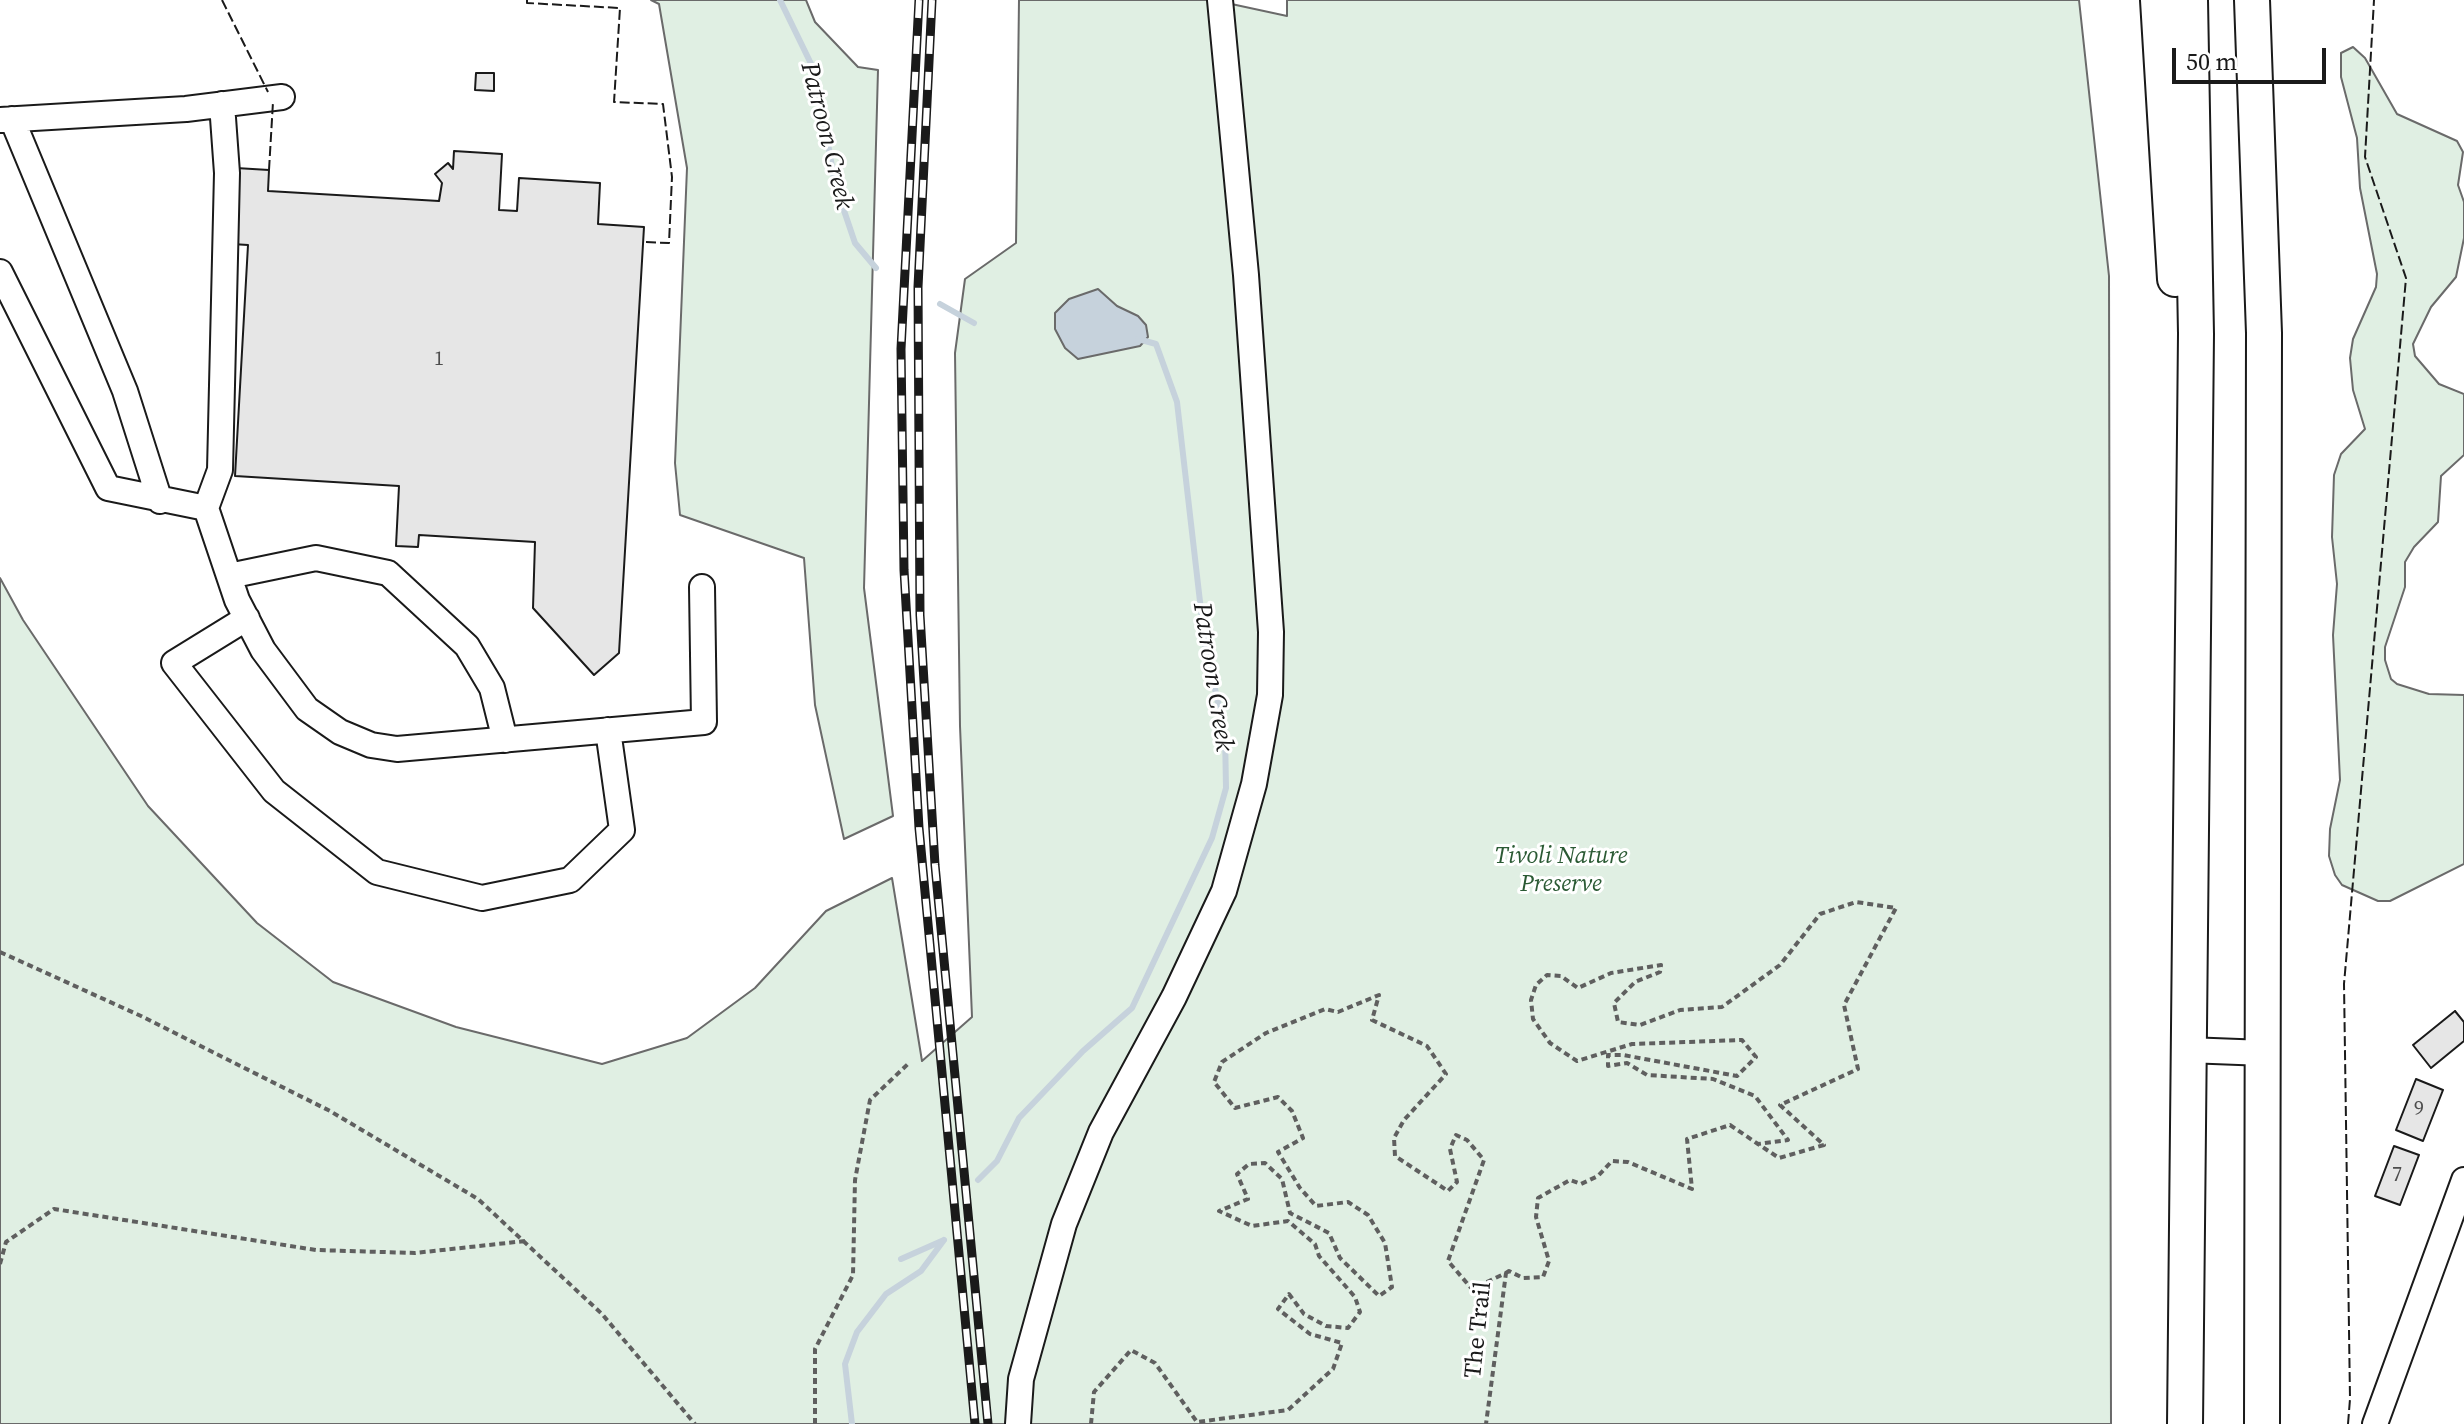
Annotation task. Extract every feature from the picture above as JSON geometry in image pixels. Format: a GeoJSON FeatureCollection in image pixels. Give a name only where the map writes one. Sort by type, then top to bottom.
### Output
{"type":"FeatureCollection","features":[{"type":"Feature","properties":{"kind":"highway"},"geometry":{"type":"LineString","coordinates":[[2158,0],[2191,547]]}},
{"type":"Feature","properties":{"kind":"highway"},"geometry":{"type":"LineString","coordinates":[[2185,1424],[2196,222],[2190,0]]}},
{"type":"Feature","properties":{"kind":"highway"},"geometry":{"type":"LineString","coordinates":[[2252,0],[2264,333],[2262,1424]]}},
{"type":"Feature","properties":{"kind":"street"},"geometry":{"type":"LineString","coordinates":[[1018,1424],[1021,1379],[1064,1224],[1101,1132],[1180,985],[1224,891],[1254,784],[1270,695],[1271,632],[1246,275],[1220,0]]}},
{"type":"Feature","properties":{"kind":"street"},"geometry":{"type":"LineString","coordinates":[[160,501],[125,391],[6,120],[282,97]]}},
{"type":"Feature","properties":{"kind":"street"},"geometry":{"type":"LineString","coordinates":[[222,104],[227,173],[220,470],[206,508],[229,576],[263,650],[307,709],[340,732],[371,745],[397,749],[704,722],[702,587]]}},
{"type":"Feature","properties":{"kind":"street"},"geometry":{"type":"LineString","coordinates":[[0,272],[108,488],[206,508]]}},
{"type":"Feature","properties":{"kind":"street"},"geometry":{"type":"LineString","coordinates":[[229,576],[316,558],[388,573],[467,646],[492,688],[505,740]]}},
{"type":"Feature","properties":{"kind":"street"},"geometry":{"type":"LineString","coordinates":[[247,618],[174,663],[274,791],[377,872],[482,898],[570,880],[622,830],[608,730]]}},
{"type":"Feature","properties":{"kind":"street"},"geometry":{"type":"LineString","coordinates":[[2187,1050],[2265,1053]]}},
{"type":"Feature","properties":{"kind":"street"},"geometry":{"type":"LineString","coordinates":[[2375,1424],[2464,1180]]}},
{"type":"Feature","properties":{"kind":"path"},"geometry":{"type":"LineString","coordinates":[[1506,1273],[1509,1271],[1523,1278],[1543,1277],[1549,1261],[1536,1217],[1538,1198],[1570,1180],[1581,1184],[1598,1176],[1612,1161],[1628,1162],[1692,1189],[1687,1139],[1730,1125],[1758,1144],[1779,1158],[1824,1145],[1780,1105],[1858,1069],[1844,1005],[1896,908],[1856,902],[1820,914],[1780,965],[1722,1007],[1680,1010],[1640,1025],[1618,1022],[1614,1003],[1635,982],[1660,972],[1661,965],[1611,973],[1578,988],[1561,976],[1547,975],[1536,985],[1531,1000],[1533,1019],[1550,1043],[1577,1061],[1632,1044],[1742,1040],[1756,1057],[1737,1076],[1623,1055],[1608,1055],[1608,1066],[1627,1063],[1647,1075],[1713,1079],[1755,1096],[1788,1140],[1758,1144]]}},
{"type":"Feature","properties":{"kind":"path"},"geometry":{"type":"LineString","coordinates":[[0,952],[141,1016],[330,1111],[478,1199],[626,1339],[695,1424]]}},
{"type":"Feature","properties":{"kind":"path","name":"The Trail"},"geometry":{"type":"LineString","coordinates":[[1091,1424],[1094,1392],[1131,1350],[1155,1363],[1197,1422],[1288,1410],[1333,1369],[1342,1343],[1310,1334],[1278,1309],[1289,1294],[1304,1314],[1326,1326],[1348,1328],[1360,1312],[1355,1297],[1319,1256],[1315,1244],[1288,1221],[1252,1226],[1219,1211],[1248,1199],[1237,1174],[1249,1164],[1265,1163],[1282,1179],[1290,1213],[1329,1233],[1340,1258],[1379,1296],[1392,1287],[1385,1243],[1368,1215],[1348,1202],[1316,1206],[1300,1188],[1278,1152],[1303,1138],[1292,1111],[1278,1097],[1235,1108],[1214,1082],[1222,1062],[1266,1033],[1325,1009],[1338,1012],[1379,995],[1372,1020],[1427,1046],[1446,1074],[1404,1120],[1394,1138],[1395,1156],[1448,1191],[1457,1182],[1450,1149],[1456,1135],[1467,1140],[1484,1160],[1448,1261],[1472,1289],[1506,1273]]}},
{"type":"Feature","properties":{"kind":"path"},"geometry":{"type":"LineString","coordinates":[[815,1424],[815,1349],[853,1275],[855,1180],[870,1100],[909,1063]]}},
{"type":"Feature","properties":{"kind":"path"},"geometry":{"type":"LineString","coordinates":[[0,1264],[6,1242],[54,1209],[316,1250],[415,1253],[525,1241]]}},
{"type":"Feature","properties":{"kind":"path","name":"The Trail"},"geometry":{"type":"LineString","coordinates":[[1486,1424],[1506,1273]]}},
{"type":"Feature","properties":{"kind":"green space"},"geometry":{"type":"Polygon","coordinates":[[[651,0],[806,0],[815,22],[858,67],[878,70],[864,588],[893,816],[844,839],[815,705],[804,558],[680,515],[675,463],[687,168],[659,4],[651,0]]]}},
{"type":"Feature","properties":{"kind":"green space","name":"Tivoli Nature Preserve"},"geometry":{"type":"Polygon","coordinates":[[[1019,0],[1213,0],[1287,16],[1287,0],[2079,0],[2109,276],[2111,1424],[0,1424],[0,578],[23,620],[148,806],[257,923],[333,982],[456,1027],[602,1064],[687,1038],[755,988],[826,911],[892,878],[922,1061],[972,1017],[960,726],[955,353],[965,279],[1016,243],[1019,0]]]}},
{"type":"Feature","properties":{"kind":"green space"},"geometry":{"type":"Polygon","coordinates":[[[2353,47],[2365,58],[2397,114],[2457,141],[2463,152],[2458,185],[2464,202],[2464,238],[2456,277],[2431,307],[2413,344],[2415,356],[2439,384],[2464,394],[2464,455],[2441,476],[2438,522],[2414,547],[2405,562],[2405,587],[2385,647],[2385,660],[2391,679],[2397,684],[2429,694],[2464,695],[2464,864],[2390,901],[2378,901],[2342,885],[2329,856],[2330,829],[2340,780],[2333,635],[2337,584],[2332,537],[2334,475],[2341,454],[2365,429],[2353,390],[2350,358],[2353,339],[2376,287],[2377,274],[2360,188],[2357,138],[2341,77],[2341,53],[2353,47]]]}},
{"type":"Feature","properties":{"kind":"shaded area"},"geometry":{"type":"Polygon","coordinates":[[[1098,289],[1117,306],[1138,316],[1146,325],[1148,337],[1140,346],[1078,359],[1065,348],[1055,329],[1055,313],[1069,299],[1098,289]]]}},
{"type":"Feature","properties":{"kind":"building"},"geometry":{"type":"Polygon","coordinates":[[[476,73],[494,73],[494,91],[475,90],[476,73]]]}},
{"type":"Feature","properties":{"kind":"building"},"geometry":{"type":"Polygon","coordinates":[[[454,151],[502,154],[499,210],[517,211],[519,178],[600,183],[598,224],[644,227],[619,653],[594,675],[533,608],[535,542],[419,535],[418,547],[396,546],[399,486],[235,476],[248,245],[232,244],[236,168],[269,170],[268,191],[439,201],[442,183],[435,174],[448,163],[453,169],[454,151]]]}},
{"type":"Feature","properties":{"kind":"building"},"geometry":{"type":"Polygon","coordinates":[[[2455,1011],[2464,1022],[2464,1041],[2431,1068],[2413,1045],[2455,1011]]]}},
{"type":"Feature","properties":{"kind":"building"},"geometry":{"type":"Polygon","coordinates":[[[2416,1079],[2443,1090],[2423,1141],[2396,1130],[2416,1079]]]}},
{"type":"Feature","properties":{"kind":"building"},"geometry":{"type":"Polygon","coordinates":[[[2394,1146],[2419,1155],[2400,1205],[2375,1196],[2394,1146]]]}},
{"type":"Feature","properties":{"kind":"waterway","name":"Patroon Creek"},"geometry":{"type":"LineString","coordinates":[[780,0],[816,74],[835,184],[855,243],[876,268]]}},
{"type":"Feature","properties":{"kind":"waterway","name":"Patroon Creek"},"geometry":{"type":"LineString","coordinates":[[940,304],[974,323]]}},
{"type":"Feature","properties":{"kind":"waterway","name":"Patroon Creek"},"geometry":{"type":"LineString","coordinates":[[978,1180],[997,1161],[1019,1118],[1083,1051],[1132,1008],[1212,838],[1226,788],[1225,733],[1205,645],[1177,402],[1156,344],[1138,339]]}},
{"type":"Feature","properties":{"kind":"waterway","name":"Patroon Creek"},"geometry":{"type":"LineString","coordinates":[[901,1259],[944,1240]]}},
{"type":"Feature","properties":{"kind":"waterway"},"geometry":{"type":"LineString","coordinates":[[852,1424],[845,1364],[857,1332],[886,1294],[921,1271],[944,1240]]}},
{"type":"Feature","properties":{"kind":"railway"},"geometry":{"type":"LineString","coordinates":[[919,0],[901,349],[904,570],[919,828],[975,1424]]}},
{"type":"Feature","properties":{"kind":"railway"},"geometry":{"type":"LineString","coordinates":[[932,0],[918,287],[920,615],[935,865],[988,1424]]}},
{"type":"Feature","properties":{"kind":"fence"},"geometry":{"type":"LineString","coordinates":[[222,0],[268,92]]}},
{"type":"Feature","properties":{"kind":"fence"},"geometry":{"type":"LineString","coordinates":[[527,0],[527,3],[620,8],[614,102],[663,104],[672,177],[669,243],[643,242]]}},
{"type":"Feature","properties":{"kind":"fence"},"geometry":{"type":"LineString","coordinates":[[2348,1424],[2344,984],[2406,278],[2365,157],[2374,0]]}},
{"type":"Feature","properties":{"kind":"fence"},"geometry":{"type":"LineString","coordinates":[[269,170],[273,102]]}}]}
